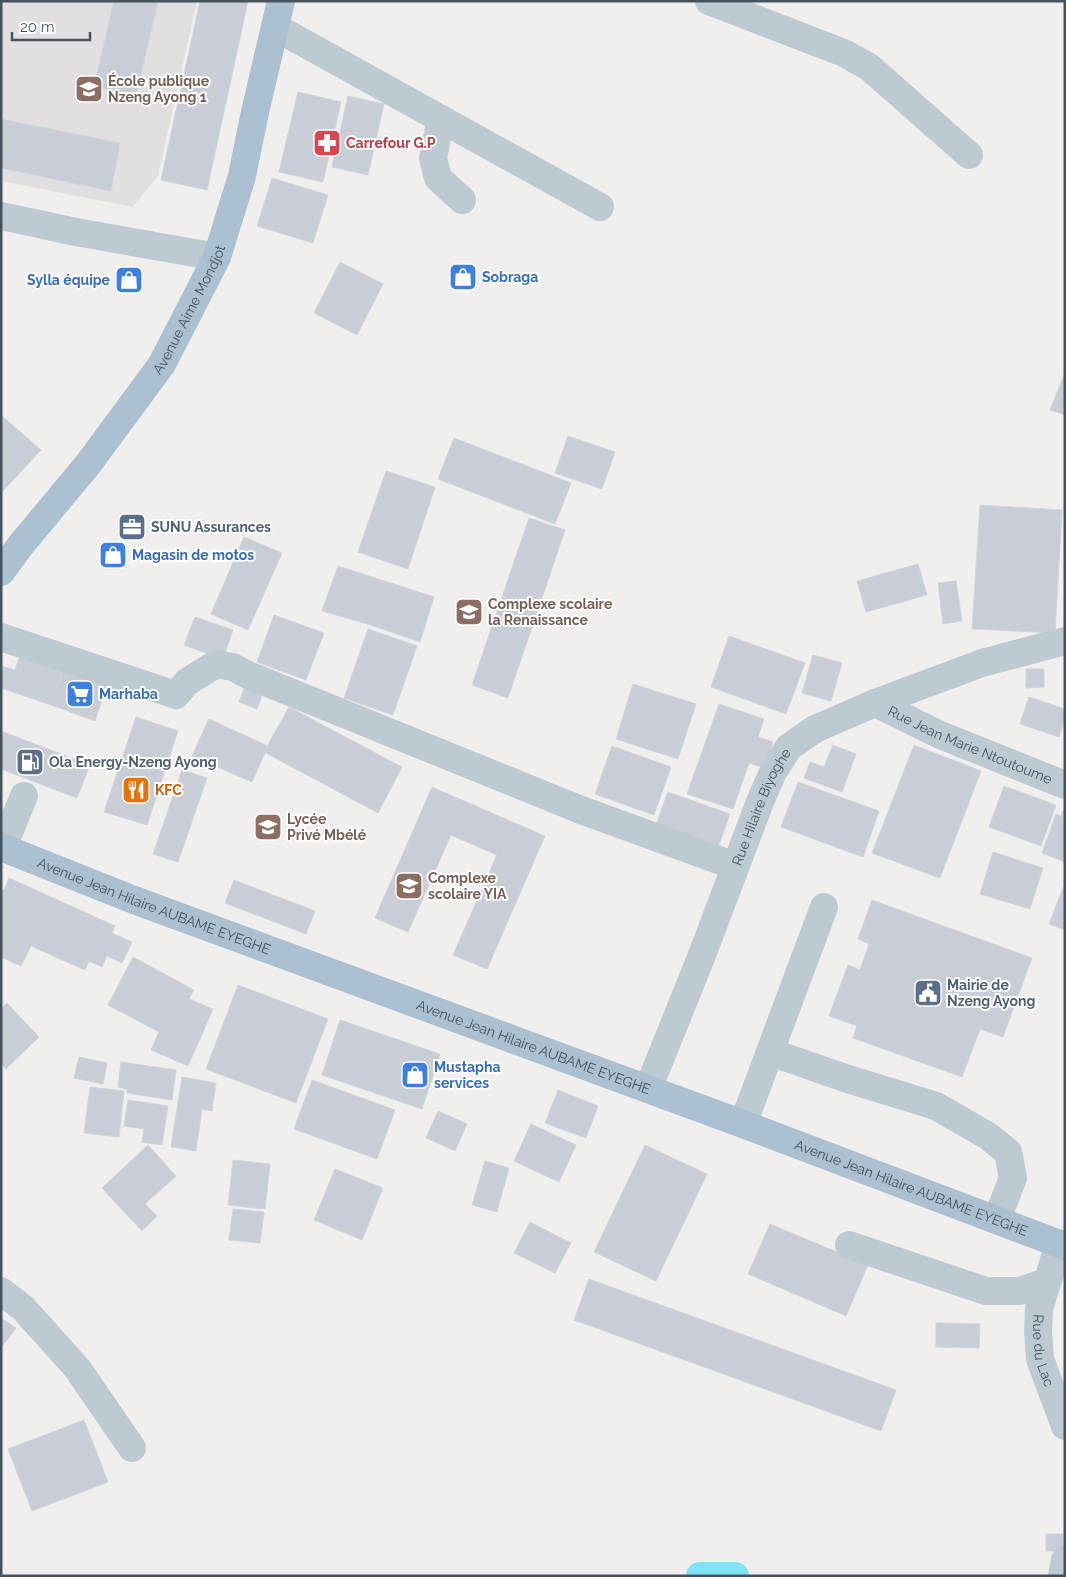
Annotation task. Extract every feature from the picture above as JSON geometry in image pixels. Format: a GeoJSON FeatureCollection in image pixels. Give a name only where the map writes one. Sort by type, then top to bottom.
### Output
{"type":"FeatureCollection","features":[{"type":"Feature","properties":{"kind":"main road","name":"Avenue Aime Mondjot"},"geometry":{"type":"LineString","coordinates":[[1,572],[88,463],[162,364],[217,257],[242,176],[278,14]]}},
{"type":"Feature","properties":{"kind":"main road","name":"Avenue Jean Hilaire AUBAME EYEGHE"},"geometry":{"type":"LineString","coordinates":[[2,847],[134,900],[743,1124],[1062,1245]]}},
{"type":"Feature","properties":{"kind":"street"},"geometry":{"type":"LineString","coordinates":[[709,1],[844,53],[869,67],[969,154]]}},
{"type":"Feature","properties":{"kind":"street"},"geometry":{"type":"LineString","coordinates":[[278,14],[441,119],[600,207]]}},
{"type":"Feature","properties":{"kind":"street"},"geometry":{"type":"LineString","coordinates":[[441,119],[433,158],[438,178],[462,200]]}},
{"type":"Feature","properties":{"kind":"street"},"geometry":{"type":"LineString","coordinates":[[1,216],[76,232],[217,257]]}},
{"type":"Feature","properties":{"kind":"street"},"geometry":{"type":"LineString","coordinates":[[1,636],[176,695],[187,682],[216,664],[233,666],[257,678],[572,806],[735,866]]}},
{"type":"Feature","properties":{"kind":"street","name":"Rue Hilaire Biyoghe"},"geometry":{"type":"LineString","coordinates":[[648,1089],[773,772],[789,747],[815,729],[875,703],[982,663],[1065,642]]}},
{"type":"Feature","properties":{"kind":"street","name":"Rue Jean Marie Ntoutoume"},"geometry":{"type":"LineString","coordinates":[[875,703],[938,734],[1065,786]]}},
{"type":"Feature","properties":{"kind":"street"},"geometry":{"type":"LineString","coordinates":[[2,847],[24,796]]}},
{"type":"Feature","properties":{"kind":"street"},"geometry":{"type":"LineString","coordinates":[[743,1124],[824,907]]}},
{"type":"Feature","properties":{"kind":"street"},"geometry":{"type":"LineString","coordinates":[[770,1052],[848,1079],[936,1106],[988,1136],[1008,1152],[1014,1178],[997,1219]]}},
{"type":"Feature","properties":{"kind":"street"},"geometry":{"type":"LineString","coordinates":[[849,1245],[986,1291],[1020,1291],[1046,1282]]}},
{"type":"Feature","properties":{"kind":"street","name":"Rue du Lac"},"geometry":{"type":"LineString","coordinates":[[1062,1245],[1046,1282],[1038,1309],[1038,1331],[1040,1358],[1065,1426]]}},
{"type":"Feature","properties":{"kind":"street"},"geometry":{"type":"LineString","coordinates":[[1,1291],[23,1308],[77,1368],[132,1448]]}},
{"type":"Feature","properties":{"kind":"street"},"geometry":{"type":"LineString","coordinates":[[1062,1576],[1065,1560]]}},
{"type":"Feature","properties":{"kind":"shaded area","name":"École publique Nzeng Ayong 1"},"geometry":{"type":"Polygon","coordinates":[[[1,1],[197,1],[158,176],[133,207],[1,181],[1,1]]]}},
{"type":"Feature","properties":{"kind":"building"},"geometry":{"type":"Polygon","coordinates":[[[114,1],[158,1],[136,96],[94,87],[114,1]]]}},
{"type":"Feature","properties":{"kind":"building"},"geometry":{"type":"Polygon","coordinates":[[[200,1],[248,1],[207,190],[161,180],[200,1]]]}},
{"type":"Feature","properties":{"kind":"building"},"geometry":{"type":"Polygon","coordinates":[[[298,92],[341,102],[323,182],[279,172],[298,92]]]}},
{"type":"Feature","properties":{"kind":"building"},"geometry":{"type":"Polygon","coordinates":[[[348,96],[384,104],[368,175],[332,167],[348,96]]]}},
{"type":"Feature","properties":{"kind":"building"},"geometry":{"type":"Polygon","coordinates":[[[1,119],[120,143],[111,191],[1,168],[1,119]]]}},
{"type":"Feature","properties":{"kind":"building"},"geometry":{"type":"Polygon","coordinates":[[[272,178],[328,195],[313,243],[257,226],[272,178]]]}},
{"type":"Feature","properties":{"kind":"building"},"geometry":{"type":"Polygon","coordinates":[[[340,262],[383,284],[357,335],[314,313],[340,262]]]}},
{"type":"Feature","properties":{"kind":"building"},"geometry":{"type":"Polygon","coordinates":[[[1065,373],[1065,415],[1050,410],[1065,373]]]}},
{"type":"Feature","properties":{"kind":"building"},"geometry":{"type":"Polygon","coordinates":[[[1,415],[41,450],[1,493],[1,415]]]}},
{"type":"Feature","properties":{"kind":"building"},"geometry":{"type":"Polygon","coordinates":[[[568,436],[615,452],[602,489],[555,473],[568,436]]]}},
{"type":"Feature","properties":{"kind":"building"},"geometry":{"type":"Polygon","coordinates":[[[454,438],[571,483],[555,524],[438,479],[454,438]]]}},
{"type":"Feature","properties":{"kind":"building"},"geometry":{"type":"Polygon","coordinates":[[[386,471],[435,487],[408,569],[358,552],[386,471]]]}},
{"type":"Feature","properties":{"kind":"building"},"geometry":{"type":"Polygon","coordinates":[[[980,505],[1062,510],[1055,633],[972,629],[980,505]]]}},
{"type":"Feature","properties":{"kind":"building"},"geometry":{"type":"Polygon","coordinates":[[[529,518],[565,530],[508,698],[472,685],[529,518]]]}},
{"type":"Feature","properties":{"kind":"building"},"geometry":{"type":"Polygon","coordinates":[[[244,537],[282,553],[248,630],[211,614],[244,537]]]}},
{"type":"Feature","properties":{"kind":"building"},"geometry":{"type":"Polygon","coordinates":[[[918,564],[927,595],[866,612],[857,581],[918,564]]]}},
{"type":"Feature","properties":{"kind":"building"},"geometry":{"type":"Polygon","coordinates":[[[338,566],[434,597],[420,642],[322,611],[338,566]]]}},
{"type":"Feature","properties":{"kind":"building"},"geometry":{"type":"Polygon","coordinates":[[[956,581],[962,621],[943,624],[938,583],[956,581]]]}},
{"type":"Feature","properties":{"kind":"building"},"geometry":{"type":"Polygon","coordinates":[[[274,615],[324,633],[306,680],[257,662],[274,615]]]}},
{"type":"Feature","properties":{"kind":"building"},"geometry":{"type":"Polygon","coordinates":[[[195,617],[233,630],[223,659],[184,645],[195,617]]]}},
{"type":"Feature","properties":{"kind":"building"},"geometry":{"type":"Polygon","coordinates":[[[368,629],[417,646],[393,715],[344,698],[368,629]]]}},
{"type":"Feature","properties":{"kind":"building"},"geometry":{"type":"Polygon","coordinates":[[[729,636],[805,663],[786,714],[711,687],[729,636]]]}},
{"type":"Feature","properties":{"kind":"building"},"geometry":{"type":"Polygon","coordinates":[[[21,653],[64,667],[51,705],[1,688],[1,666],[15,670],[21,653]]]}},
{"type":"Feature","properties":{"kind":"building"},"geometry":{"type":"Polygon","coordinates":[[[813,655],[842,663],[831,701],[802,693],[813,655]]]}},
{"type":"Feature","properties":{"kind":"building","name":"Marhaba"},"geometry":{"type":"Polygon","coordinates":[[[64,667],[108,682],[95,721],[51,705],[64,667]]]}},
{"type":"Feature","properties":{"kind":"building"},"geometry":{"type":"Polygon","coordinates":[[[1026,669],[1044,669],[1044,687],[1026,688],[1026,669]]]}},
{"type":"Feature","properties":{"kind":"building"},"geometry":{"type":"Polygon","coordinates":[[[633,684],[696,704],[678,759],[616,739],[633,684]]]}},
{"type":"Feature","properties":{"kind":"building"},"geometry":{"type":"Polygon","coordinates":[[[245,686],[263,693],[257,709],[239,702],[245,686]]]}},
{"type":"Feature","properties":{"kind":"building"},"geometry":{"type":"Polygon","coordinates":[[[1029,697],[1065,709],[1065,718],[1059,737],[1020,724],[1029,697]]]}},
{"type":"Feature","properties":{"kind":"building"},"geometry":{"type":"Polygon","coordinates":[[[719,704],[764,719],[758,737],[773,742],[764,768],[749,763],[733,809],[687,794],[719,704]]]}},
{"type":"Feature","properties":{"kind":"building"},"geometry":{"type":"Polygon","coordinates":[[[289,707],[402,767],[378,813],[264,752],[289,707]]]}},
{"type":"Feature","properties":{"kind":"building"},"geometry":{"type":"Polygon","coordinates":[[[136,717],[178,731],[147,825],[104,812],[136,717]]]}},
{"type":"Feature","properties":{"kind":"building"},"geometry":{"type":"Polygon","coordinates":[[[209,719],[268,746],[252,782],[192,756],[209,719]]]}},
{"type":"Feature","properties":{"kind":"building"},"geometry":{"type":"Polygon","coordinates":[[[1,731],[90,765],[77,798],[1,769],[1,731]]]}},
{"type":"Feature","properties":{"kind":"building"},"geometry":{"type":"Polygon","coordinates":[[[833,745],[856,754],[842,792],[804,778],[810,762],[824,767],[833,745]]]}},
{"type":"Feature","properties":{"kind":"building"},"geometry":{"type":"Polygon","coordinates":[[[914,745],[981,771],[940,878],[872,853],[914,745]]]}},
{"type":"Feature","properties":{"kind":"building"},"geometry":{"type":"Polygon","coordinates":[[[612,746],[671,767],[654,815],[595,794],[612,746]]]}},
{"type":"Feature","properties":{"kind":"building"},"geometry":{"type":"Polygon","coordinates":[[[182,770],[207,778],[178,862],[153,854],[182,770]]]}},
{"type":"Feature","properties":{"kind":"building"},"geometry":{"type":"Polygon","coordinates":[[[798,782],[879,811],[863,857],[781,827],[798,782]]]}},
{"type":"Feature","properties":{"kind":"building"},"geometry":{"type":"Polygon","coordinates":[[[1004,786],[1056,805],[1041,846],[989,827],[1004,786]]]}},
{"type":"Feature","properties":{"kind":"building","name":"Complexe scolaire YIA"},"geometry":{"type":"Polygon","coordinates":[[[432,787],[545,836],[487,969],[453,955],[497,855],[451,835],[408,932],[375,918],[432,787]]]}},
{"type":"Feature","properties":{"kind":"building"},"geometry":{"type":"Polygon","coordinates":[[[668,792],[730,814],[718,847],[656,825],[668,792]]]}},
{"type":"Feature","properties":{"kind":"building"},"geometry":{"type":"Polygon","coordinates":[[[1065,806],[1065,862],[1042,853],[1056,814],[1061,816],[1065,806]]]}},
{"type":"Feature","properties":{"kind":"building"},"geometry":{"type":"Polygon","coordinates":[[[993,852],[1043,868],[1030,909],[980,894],[993,852]]]}},
{"type":"Feature","properties":{"kind":"building"},"geometry":{"type":"Polygon","coordinates":[[[9,878],[115,926],[112,933],[132,942],[122,963],[107,956],[102,967],[89,961],[85,970],[31,946],[21,966],[1,957],[1,889],[4,890],[9,878]]]}},
{"type":"Feature","properties":{"kind":"building"},"geometry":{"type":"Polygon","coordinates":[[[234,880],[315,911],[306,934],[225,903],[234,880]]]}},
{"type":"Feature","properties":{"kind":"building"},"geometry":{"type":"Polygon","coordinates":[[[1065,883],[1065,930],[1049,924],[1065,883]]]}},
{"type":"Feature","properties":{"kind":"building","name":"Mairie de Nzeng Ayong"},"geometry":{"type":"Polygon","coordinates":[[[872,900],[1032,958],[1003,1037],[980,1029],[962,1077],[853,1038],[857,1026],[829,1016],[848,965],[860,970],[869,944],[858,939],[872,900]]]}},
{"type":"Feature","properties":{"kind":"building"},"geometry":{"type":"Polygon","coordinates":[[[133,957],[194,990],[189,999],[213,1009],[188,1066],[151,1050],[159,1032],[108,1005],[133,957]]]}},
{"type":"Feature","properties":{"kind":"building"},"geometry":{"type":"Polygon","coordinates":[[[238,985],[328,1019],[296,1103],[206,1069],[238,985]]]}},
{"type":"Feature","properties":{"kind":"building"},"geometry":{"type":"Polygon","coordinates":[[[7,1003],[39,1037],[6,1069],[1,1064],[1,1009],[7,1003]]]}},
{"type":"Feature","properties":{"kind":"building"},"geometry":{"type":"Polygon","coordinates":[[[340,1020],[440,1054],[422,1109],[322,1075],[340,1020]]]}},
{"type":"Feature","properties":{"kind":"building"},"geometry":{"type":"Polygon","coordinates":[[[79,1057],[107,1063],[103,1084],[74,1078],[79,1057]]]}},
{"type":"Feature","properties":{"kind":"building"},"geometry":{"type":"Polygon","coordinates":[[[121,1062],[176,1070],[172,1100],[127,1093],[127,1089],[118,1087],[121,1062]]]}},
{"type":"Feature","properties":{"kind":"building"},"geometry":{"type":"Polygon","coordinates":[[[182,1077],[216,1083],[212,1111],[202,1109],[196,1151],[171,1147],[182,1077]]]}},
{"type":"Feature","properties":{"kind":"building"},"geometry":{"type":"Polygon","coordinates":[[[312,1080],[395,1110],[377,1159],[294,1129],[312,1080]]]}},
{"type":"Feature","properties":{"kind":"building"},"geometry":{"type":"Polygon","coordinates":[[[90,1087],[124,1091],[119,1137],[84,1133],[90,1087]]]}},
{"type":"Feature","properties":{"kind":"building"},"geometry":{"type":"Polygon","coordinates":[[[558,1090],[598,1106],[586,1138],[545,1123],[558,1090]]]}},
{"type":"Feature","properties":{"kind":"building"},"geometry":{"type":"Polygon","coordinates":[[[128,1100],[168,1106],[162,1145],[142,1142],[144,1129],[124,1126],[128,1100]]]}},
{"type":"Feature","properties":{"kind":"building"},"geometry":{"type":"Polygon","coordinates":[[[438,1111],[467,1124],[455,1151],[426,1138],[438,1111]]]}},
{"type":"Feature","properties":{"kind":"building"},"geometry":{"type":"Polygon","coordinates":[[[531,1124],[576,1145],[559,1182],[514,1161],[531,1124]]]}},
{"type":"Feature","properties":{"kind":"building"},"geometry":{"type":"Polygon","coordinates":[[[148,1145],[176,1176],[145,1204],[157,1216],[142,1231],[102,1188],[148,1145]]]}},
{"type":"Feature","properties":{"kind":"building"},"geometry":{"type":"Polygon","coordinates":[[[645,1145],[707,1174],[656,1281],[594,1252],[645,1145]]]}},
{"type":"Feature","properties":{"kind":"building"},"geometry":{"type":"Polygon","coordinates":[[[233,1160],[270,1164],[265,1209],[228,1205],[233,1160]]]}},
{"type":"Feature","properties":{"kind":"building"},"geometry":{"type":"Polygon","coordinates":[[[485,1161],[509,1168],[497,1212],[472,1205],[485,1161]]]}},
{"type":"Feature","properties":{"kind":"building"},"geometry":{"type":"Polygon","coordinates":[[[335,1169],[383,1188],[362,1240],[314,1220],[335,1169]]]}},
{"type":"Feature","properties":{"kind":"building"},"geometry":{"type":"Polygon","coordinates":[[[233,1209],[264,1212],[260,1243],[229,1240],[233,1209]]]}},
{"type":"Feature","properties":{"kind":"building"},"geometry":{"type":"Polygon","coordinates":[[[530,1222],[571,1243],[555,1273],[514,1253],[530,1222]]]}},
{"type":"Feature","properties":{"kind":"building"},"geometry":{"type":"Polygon","coordinates":[[[770,1224],[868,1265],[846,1316],[748,1274],[770,1224]]]}},
{"type":"Feature","properties":{"kind":"building"},"geometry":{"type":"Polygon","coordinates":[[[589,1279],[896,1390],[881,1431],[574,1320],[589,1279]]]}},
{"type":"Feature","properties":{"kind":"building"},"geometry":{"type":"Polygon","coordinates":[[[1,1318],[16,1328],[1,1348],[1,1318]]]}},
{"type":"Feature","properties":{"kind":"building"},"geometry":{"type":"Polygon","coordinates":[[[936,1323],[980,1324],[979,1348],[936,1347],[936,1323]]]}},
{"type":"Feature","properties":{"kind":"building"},"geometry":{"type":"Polygon","coordinates":[[[84,1420],[108,1482],[32,1511],[8,1449],[84,1420]]]}},
{"type":"Feature","properties":{"kind":"building"},"geometry":{"type":"Polygon","coordinates":[[[1046,1534],[1063,1534],[1063,1551],[1046,1551],[1046,1534]]]}},
{"type":"Feature","properties":{"kind":"waterway"},"geometry":{"type":"LineString","coordinates":[[700,1576],[735,1576]]}},
{"type":"Feature","properties":{"kind":"place","name":"École publique Nzeng Ayong 1"},"geometry":{"type":"Point","coordinates":[89,89]}},
{"type":"Feature","properties":{"kind":"place","name":"Carrefour G.P"},"geometry":{"type":"Point","coordinates":[327,143]}},
{"type":"Feature","properties":{"kind":"place","name":"Sobraga"},"geometry":{"type":"Point","coordinates":[463,277]}},
{"type":"Feature","properties":{"kind":"place","name":"Sylla équipe"},"geometry":{"type":"Point","coordinates":[129,280]}},
{"type":"Feature","properties":{"kind":"place","name":"SUNU Assurances"},"geometry":{"type":"Point","coordinates":[132,527]}},
{"type":"Feature","properties":{"kind":"place","name":"Magasin de motos"},"geometry":{"type":"Point","coordinates":[113,555]}},
{"type":"Feature","properties":{"kind":"place","name":"Complexe scolaire la Renaissance"},"geometry":{"type":"Point","coordinates":[469,612]}},
{"type":"Feature","properties":{"kind":"place","name":"Marhaba"},"geometry":{"type":"Point","coordinates":[80,694]}},
{"type":"Feature","properties":{"kind":"place","name":"Ola Energy-Nzeng Ayong"},"geometry":{"type":"Point","coordinates":[30,762]}},
{"type":"Feature","properties":{"kind":"place","name":"KFC"},"geometry":{"type":"Point","coordinates":[136,790]}},
{"type":"Feature","properties":{"kind":"place","name":"Lycée Privé Mbélé"},"geometry":{"type":"Point","coordinates":[268,827]}},
{"type":"Feature","properties":{"kind":"place","name":"Complexe scolaire YIA"},"geometry":{"type":"Point","coordinates":[409,886]}},
{"type":"Feature","properties":{"kind":"place","name":"Mairie de Nzeng Ayong"},"geometry":{"type":"Point","coordinates":[928,993]}},
{"type":"Feature","properties":{"kind":"place","name":"Mustapha services"},"geometry":{"type":"Point","coordinates":[415,1075]}}]}
